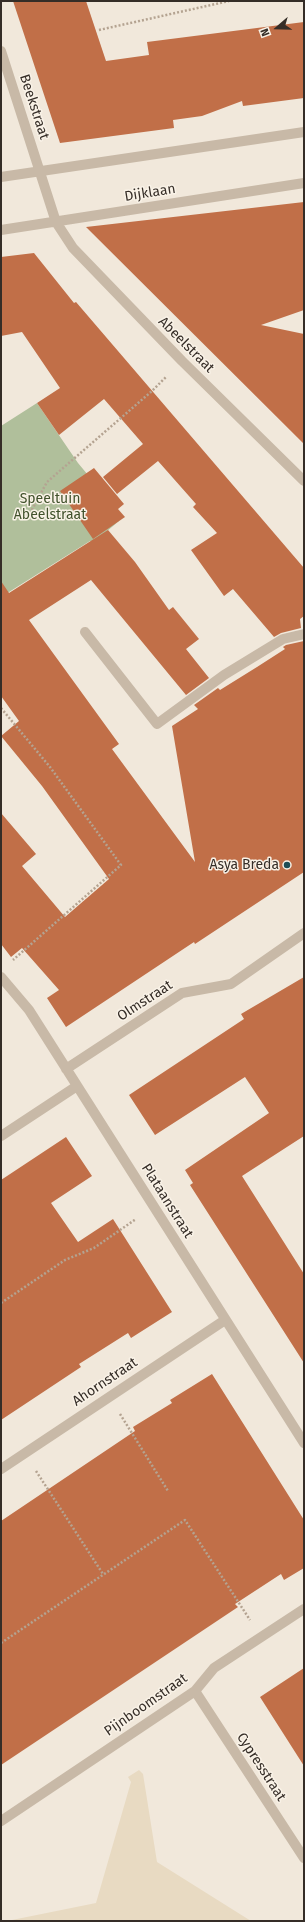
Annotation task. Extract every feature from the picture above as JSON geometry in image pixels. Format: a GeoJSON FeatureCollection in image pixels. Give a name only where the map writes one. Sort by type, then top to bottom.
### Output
{"type":"FeatureCollection","features":[{"type":"Feature","properties":{"kind":"street","name":"Beekstraat"},"geometry":{"type":"LineString","coordinates":[[1,51],[56,222]]}},
{"type":"Feature","properties":{"kind":"street"},"geometry":{"type":"LineString","coordinates":[[1,176],[304,132]]}},
{"type":"Feature","properties":{"kind":"street","name":"Dijklaan"},"geometry":{"type":"LineString","coordinates":[[1,230],[304,184]]}},
{"type":"Feature","properties":{"kind":"street","name":"Abeelstraat"},"geometry":{"type":"LineString","coordinates":[[56,222],[73,248],[182,361],[304,481]]}},
{"type":"Feature","properties":{"kind":"street"},"geometry":{"type":"LineString","coordinates":[[85,632],[157,724],[224,675],[283,638],[304,634]]}},
{"type":"Feature","properties":{"kind":"street","name":"Olmstraat"},"geometry":{"type":"LineString","coordinates":[[66,1069],[182,993],[231,984],[304,934]]}},
{"type":"Feature","properties":{"kind":"street","name":"Plataanstraat"},"geometry":{"type":"LineString","coordinates":[[1,977],[29,1010],[304,1443]]}},
{"type":"Feature","properties":{"kind":"street"},"geometry":{"type":"LineString","coordinates":[[1,1136],[77,1086]]}},
{"type":"Feature","properties":{"kind":"street","name":"Ahornstraat"},"geometry":{"type":"LineString","coordinates":[[1,1469],[226,1320]]}},
{"type":"Feature","properties":{"kind":"street","name":"Pijnboomstraat"},"geometry":{"type":"LineString","coordinates":[[1,1821],[195,1691],[214,1668],[304,1609]]}},
{"type":"Feature","properties":{"kind":"street","name":"Cypresstraat"},"geometry":{"type":"LineString","coordinates":[[195,1691],[304,1858]]}},
{"type":"Feature","properties":{"kind":"path"},"geometry":{"type":"LineString","coordinates":[[99,30],[229,1]]}},
{"type":"Feature","properties":{"kind":"path"},"geometry":{"type":"LineString","coordinates":[[28,517],[47,482],[152,391],[182,361]]}},
{"type":"Feature","properties":{"kind":"path"},"geometry":{"type":"LineString","coordinates":[[1,708],[50,768],[121,865],[7,965]]}},
{"type":"Feature","properties":{"kind":"path"},"geometry":{"type":"LineString","coordinates":[[1,1303],[65,1260],[94,1248],[154,1207]]}},
{"type":"Feature","properties":{"kind":"path"},"geometry":{"type":"LineString","coordinates":[[109,1397],[168,1491]]}},
{"type":"Feature","properties":{"kind":"path"},"geometry":{"type":"LineString","coordinates":[[24,1453],[104,1574]]}},
{"type":"Feature","properties":{"kind":"path"},"geometry":{"type":"LineString","coordinates":[[1,1643],[185,1520],[261,1637]]}},
{"type":"Feature","properties":{"kind":"green space","name":"Speeltuin Abeelstraat"},"geometry":{"type":"Polygon","coordinates":[[[37,403],[78,463],[93,481],[103,504],[119,521],[94,542],[90,541],[1,597],[1,426],[37,403]]]}},
{"type":"Feature","properties":{"kind":"shaded area"},"geometry":{"type":"Polygon","coordinates":[[[139,1770],[143,1774],[157,1862],[251,1921],[7,1921],[96,1903],[131,1782],[128,1777],[139,1770]]]}},
{"type":"Feature","properties":{"kind":"building"},"geometry":{"type":"Polygon","coordinates":[[[13,1],[86,1],[106,61],[149,55],[147,42],[304,22],[304,98],[243,106],[242,101],[202,116],[173,120],[174,128],[60,143],[13,1]]]}},
{"type":"Feature","properties":{"kind":"building"},"geometry":{"type":"Polygon","coordinates":[[[304,202],[304,310],[261,325],[304,334],[304,444],[86,227],[304,202]]]}},
{"type":"Feature","properties":{"kind":"building"},"geometry":{"type":"Polygon","coordinates":[[[34,253],[74,303],[76,302],[304,568],[304,616],[300,619],[301,628],[281,633],[274,637],[233,589],[224,596],[191,550],[217,533],[193,507],[196,504],[158,461],[117,494],[103,477],[143,444],[104,399],[59,435],[37,403],[60,388],[22,332],[1,336],[1,257],[34,253]]]}},
{"type":"Feature","properties":{"kind":"building"},"geometry":{"type":"Polygon","coordinates":[[[94,468],[124,504],[118,509],[125,517],[93,539],[60,491],[94,468]]]}},
{"type":"Feature","properties":{"kind":"building"},"geometry":{"type":"Polygon","coordinates":[[[108,530],[135,562],[169,610],[173,607],[199,639],[186,649],[209,678],[186,695],[91,580],[29,620],[119,744],[112,749],[195,862],[172,726],[198,709],[194,705],[218,688],[220,690],[257,667],[285,649],[283,647],[286,645],[304,641],[304,872],[195,944],[194,942],[66,1027],[47,998],[59,990],[22,948],[11,957],[1,944],[1,813],[36,854],[22,866],[65,917],[109,879],[42,786],[1,736],[19,721],[1,696],[1,581],[9,593],[108,530]]]}},
{"type":"Feature","properties":{"kind":"building"},"geometry":{"type":"Polygon","coordinates":[[[304,977],[304,1136],[242,1176],[304,1274],[304,1363],[190,1185],[193,1183],[185,1170],[269,1113],[245,1077],[155,1135],[129,1095],[244,1019],[241,1014],[304,977]]]}},
{"type":"Feature","properties":{"kind":"building"},"geometry":{"type":"Polygon","coordinates":[[[66,1137],[92,1176],[51,1203],[78,1242],[113,1219],[172,1312],[131,1338],[128,1333],[79,1364],[81,1367],[1,1420],[1,1180],[66,1137]]]}},
{"type":"Feature","properties":{"kind":"building"},"geometry":{"type":"Polygon","coordinates":[[[212,1374],[304,1520],[304,1568],[284,1580],[281,1574],[235,1604],[238,1607],[1,1765],[1,1521],[135,1431],[133,1427],[172,1403],[170,1400],[212,1374]]]}},
{"type":"Feature","properties":{"kind":"building"},"geometry":{"type":"Polygon","coordinates":[[[304,1668],[304,1766],[260,1697],[304,1668]]]}},
{"type":"Feature","properties":{"kind":"place","name":"Asya Breda"},"geometry":{"type":"Point","coordinates":[287,865]}}]}
